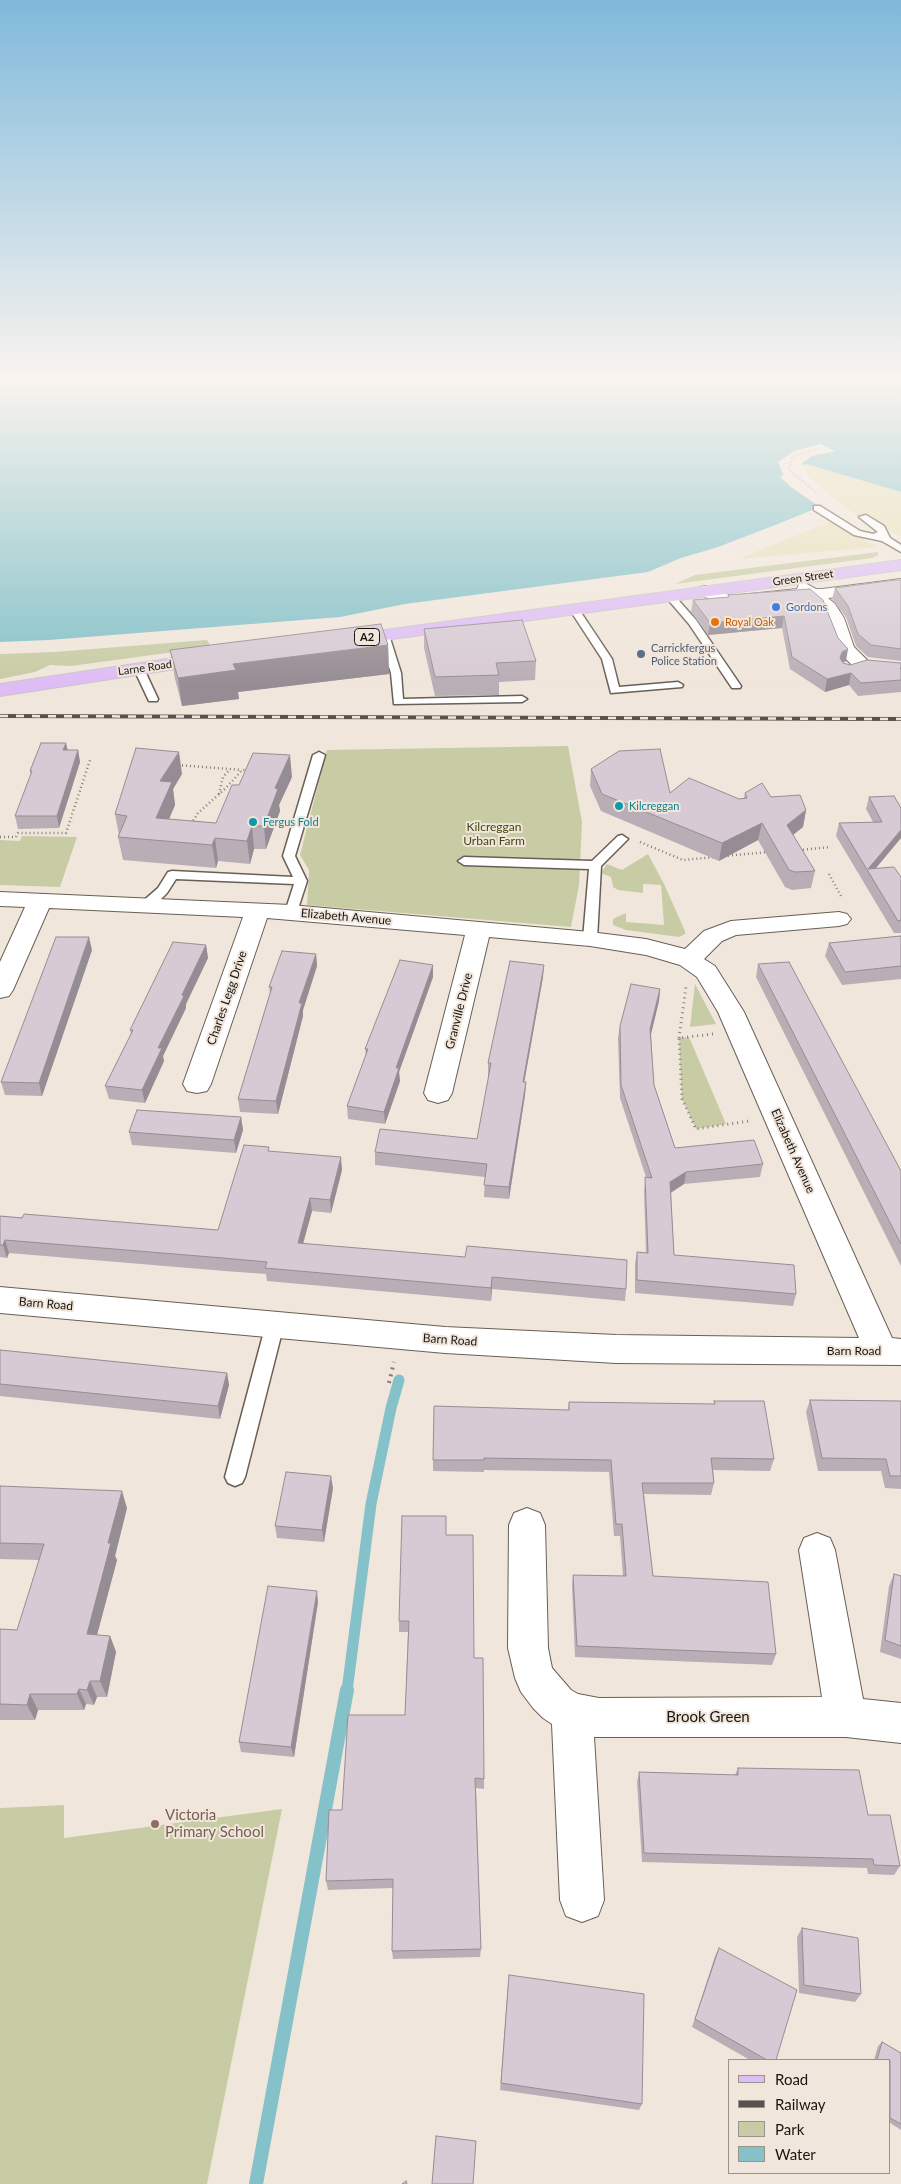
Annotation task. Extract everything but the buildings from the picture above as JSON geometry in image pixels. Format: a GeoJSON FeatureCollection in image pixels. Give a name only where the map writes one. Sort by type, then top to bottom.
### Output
{"type":"FeatureCollection","features":[{"type":"Feature","properties":{"kind":"main road","name":"Green Street"},"geometry":{"type":"LineString","coordinates":[[566,611],[901,565]]}},
{"type":"Feature","properties":{"kind":"main road","name":"A2"},"geometry":{"type":"LineString","coordinates":[[336,642],[566,611]]}},
{"type":"Feature","properties":{"kind":"main road","name":"Larne Road"},"geometry":{"type":"LineString","coordinates":[[0,690],[229,656]]}},
{"type":"Feature","properties":{"kind":"street"},"geometry":{"type":"LineString","coordinates":[[795,579],[829,608],[835,618],[846,649],[864,666]]}},
{"type":"Feature","properties":{"kind":"street","name":"Green Street"},"geometry":{"type":"LineString","coordinates":[[706,591],[729,601],[901,584]]}},
{"type":"Feature","properties":{"kind":"street","name":"Elizabeth Avenue"},"geometry":{"type":"LineString","coordinates":[[0,899],[291,912],[479,928],[590,938],[646,947],[672,953],[689,960],[706,972],[731,1012],[778,1117],[892,1352]]}},
{"type":"Feature","properties":{"kind":"street"},"geometry":{"type":"LineString","coordinates":[[0,990],[40,901]]}},
{"type":"Feature","properties":{"kind":"street","name":"Charles Legg Drive"},"geometry":{"type":"LineString","coordinates":[[197,1084],[257,911]]}},
{"type":"Feature","properties":{"kind":"street"},"geometry":{"type":"LineString","coordinates":[[689,960],[713,936],[731,928],[839,919]]}},
{"type":"Feature","properties":{"kind":"street","name":"Granville Drive"},"geometry":{"type":"LineString","coordinates":[[438,1093],[479,928]]}},
{"type":"Feature","properties":{"kind":"street","name":"Barn Road"},"geometry":{"type":"LineString","coordinates":[[0,1300],[445,1340],[606,1349],[892,1352]]}},
{"type":"Feature","properties":{"kind":"street","name":"Brook Green"},"geometry":{"type":"LineString","coordinates":[[527,1525],[528,1648],[531,1664],[536,1678],[547,1694],[557,1704],[572,1713],[599,1718],[846,1717],[901,1723]]}},
{"type":"Feature","properties":{"kind":"street"},"geometry":{"type":"LineString","coordinates":[[816,1550],[846,1717]]}},
{"type":"Feature","properties":{"kind":"street"},"geometry":{"type":"LineString","coordinates":[[572,1713],[582,1900]]}},
{"type":"Feature","properties":{"kind":"lane"},"geometry":{"type":"LineString","coordinates":[[816,508],[857,533],[886,539]]}},
{"type":"Feature","properties":{"kind":"lane"},"geometry":{"type":"LineString","coordinates":[[864,517],[881,528],[886,539]]}},
{"type":"Feature","properties":{"kind":"lane"},"geometry":{"type":"LineString","coordinates":[[872,530],[901,548]]}},
{"type":"Feature","properties":{"kind":"lane"},"geometry":{"type":"LineString","coordinates":[[670,596],[693,622],[736,686]]}},
{"type":"Feature","properties":{"kind":"lane"},"geometry":{"type":"LineString","coordinates":[[566,611],[606,659],[615,691],[678,685]]}},
{"type":"Feature","properties":{"kind":"lane"},"geometry":{"type":"LineString","coordinates":[[384,635],[396,673],[398,702],[522,699]]}},
{"type":"Feature","properties":{"kind":"lane"},"geometry":{"type":"LineString","coordinates":[[139,669],[153,699]]}},
{"type":"Feature","properties":{"kind":"lane"},"geometry":{"type":"LineString","coordinates":[[291,912],[301,881],[289,856],[319,756]]}},
{"type":"Feature","properties":{"kind":"lane"},"geometry":{"type":"LineString","coordinates":[[590,938],[595,865],[622,839]]}},
{"type":"Feature","properties":{"kind":"lane"},"geometry":{"type":"LineString","coordinates":[[464,861],[595,865]]}},
{"type":"Feature","properties":{"kind":"lane"},"geometry":{"type":"LineString","coordinates":[[147,905],[163,890],[172,875],[301,881]]}},
{"type":"Feature","properties":{"kind":"lane"},"geometry":{"type":"LineString","coordinates":[[234,1476],[275,1324]]}},
{"type":"Feature","properties":{"kind":"path"},"geometry":{"type":"LineString","coordinates":[[804,482],[817,493]]}},
{"type":"Feature","properties":{"kind":"path"},"geometry":{"type":"LineString","coordinates":[[0,837],[16,837],[18,833],[66,833],[90,760]]}},
{"type":"Feature","properties":{"kind":"path"},"geometry":{"type":"LineString","coordinates":[[172,765],[255,771]]}},
{"type":"Feature","properties":{"kind":"path"},"geometry":{"type":"LineString","coordinates":[[219,794],[223,778],[230,769]]}},
{"type":"Feature","properties":{"kind":"path"},"geometry":{"type":"LineString","coordinates":[[190,826],[198,813],[242,770]]}},
{"type":"Feature","properties":{"kind":"path"},"geometry":{"type":"LineString","coordinates":[[622,839],[633,839],[683,860],[772,852]]}},
{"type":"Feature","properties":{"kind":"path"},"geometry":{"type":"LineString","coordinates":[[791,850],[831,847]]}},
{"type":"Feature","properties":{"kind":"path"},"geometry":{"type":"LineString","coordinates":[[689,960],[679,1038],[682,1099],[696,1128],[778,1117]]}},
{"type":"Feature","properties":{"kind":"path"},"geometry":{"type":"LineString","coordinates":[[679,1038],[739,1030]]}},
{"type":"Feature","properties":{"kind":"path"},"geometry":{"type":"LineString","coordinates":[[389,1383],[394,1360]]}},
{"type":"Feature","properties":{"kind":"green space"},"geometry":{"type":"Polygon","coordinates":[[[878,552],[878,555],[872,558],[675,584],[695,575],[878,552]]]}},
{"type":"Feature","properties":{"kind":"green space"},"geometry":{"type":"Polygon","coordinates":[[[207,640],[211,647],[71,666],[50,665],[35,672],[0,679],[0,654],[54,652],[207,640]]]}},
{"type":"Feature","properties":{"kind":"green space","name":"Kilcreggan Urban Farm"},"geometry":{"type":"Polygon","coordinates":[[[568,746],[582,822],[579,885],[571,927],[307,905],[309,870],[300,855],[327,750],[568,746]]]}},
{"type":"Feature","properties":{"kind":"green space"},"geometry":{"type":"Polygon","coordinates":[[[22,836],[77,837],[60,887],[0,885],[0,840],[20,841],[22,836]]]}},
{"type":"Feature","properties":{"kind":"green space"},"geometry":{"type":"Polygon","coordinates":[[[648,854],[685,931],[685,934],[679,937],[626,930],[613,925],[613,919],[626,913],[626,922],[664,925],[661,885],[643,884],[643,893],[618,890],[613,887],[611,877],[601,873],[607,864],[622,870],[648,854]]]}},
{"type":"Feature","properties":{"kind":"green space"},"geometry":{"type":"Polygon","coordinates":[[[695,984],[716,1024],[690,1027],[695,984]]]}},
{"type":"Feature","properties":{"kind":"green space"},"geometry":{"type":"Polygon","coordinates":[[[689,1037],[726,1124],[696,1129],[682,1099],[679,1038],[689,1037]]]}},
{"type":"Feature","properties":{"kind":"green space"},"geometry":{"type":"Polygon","coordinates":[[[64,1805],[64,1838],[282,1809],[207,2184],[0,2184],[0,1808],[64,1805]]]}},
{"type":"Feature","properties":{"kind":"sand"},"geometry":{"type":"Polygon","coordinates":[[[814,482],[867,482],[901,492],[901,537],[868,517],[860,518],[814,482]]]}},
{"type":"Feature","properties":{"kind":"sand"},"geometry":{"type":"Polygon","coordinates":[[[832,521],[877,547],[738,559],[832,521]]]}},
{"type":"Feature","properties":{"kind":"water"},"geometry":{"type":"Polygon","coordinates":[[[0,482],[785,482],[817,505],[817,508],[778,524],[718,547],[681,558],[648,572],[405,604],[340,617],[49,640],[0,642],[0,482]]]}},
{"type":"Feature","properties":{"kind":"water"},"geometry":{"type":"Polygon","coordinates":[[[867,482],[901,482],[901,492],[867,482]]]}},
{"type":"Feature","properties":{"kind":"waterway"},"geometry":{"type":"LineString","coordinates":[[347,1691],[371,1504],[391,1408],[399,1380]]}},
{"type":"Feature","properties":{"kind":"waterway"},"geometry":{"type":"LineString","coordinates":[[256,2184],[347,1690]]}},
{"type":"Feature","properties":{"kind":"railway"},"geometry":{"type":"LineString","coordinates":[[0,716],[901,719]]}},
{"type":"Feature","properties":{"kind":"place","name":"Gordons"},"geometry":{"type":"Point","coordinates":[776,607]}},
{"type":"Feature","properties":{"kind":"place","name":"Royal Oak"},"geometry":{"type":"Point","coordinates":[715,622]}},
{"type":"Feature","properties":{"kind":"place","name":"Carrickfergus Police Station"},"geometry":{"type":"Point","coordinates":[641,654]}},
{"type":"Feature","properties":{"kind":"place","name":"Kilcreggan"},"geometry":{"type":"Point","coordinates":[619,806]}},
{"type":"Feature","properties":{"kind":"place","name":"Fergus Fold"},"geometry":{"type":"Point","coordinates":[253,822]}},
{"type":"Feature","properties":{"kind":"place","name":"Victoria Primary School"},"geometry":{"type":"Point","coordinates":[155,1824]}}]}
